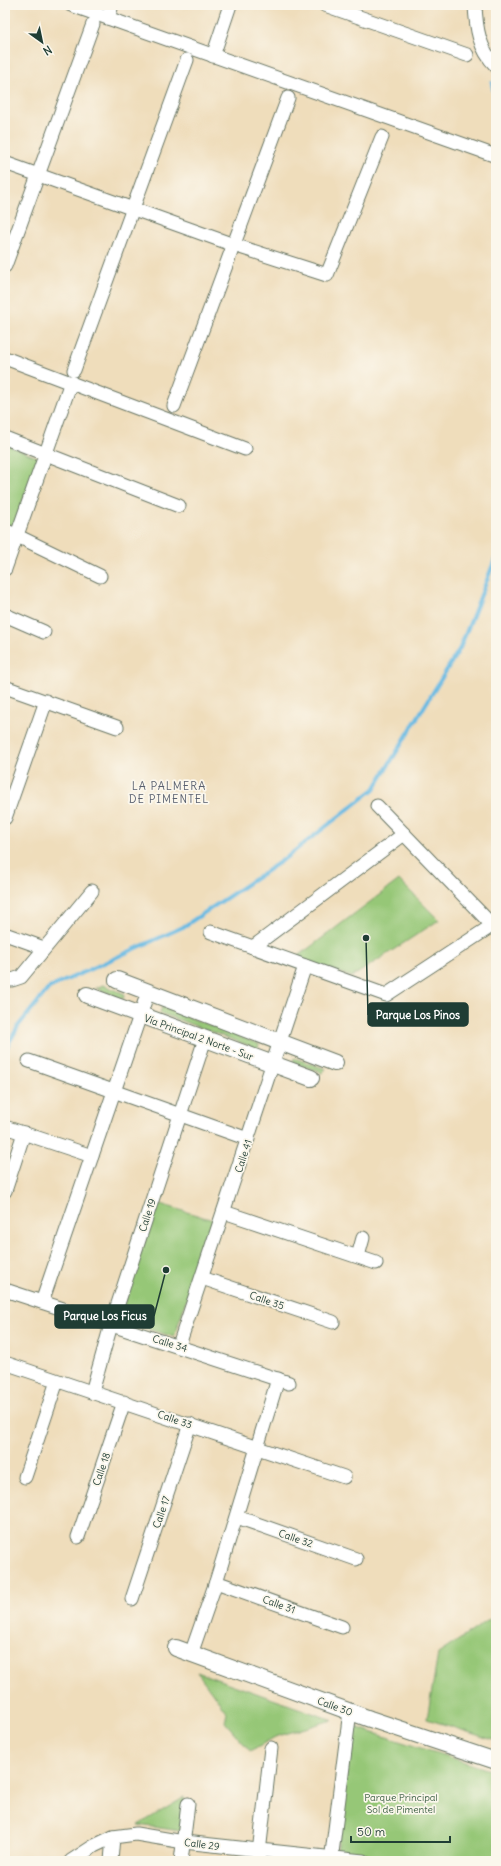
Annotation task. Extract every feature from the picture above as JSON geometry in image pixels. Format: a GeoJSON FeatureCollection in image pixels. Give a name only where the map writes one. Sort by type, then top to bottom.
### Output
{"type":"FeatureCollection","features":[{"type":"Feature","properties":{"kind":"street"},"geometry":{"type":"LineString","coordinates":[[71,5],[496,156]]}},
{"type":"Feature","properties":{"kind":"street"},"geometry":{"type":"LineString","coordinates":[[108,18],[112,5]]}},
{"type":"Feature","properties":{"kind":"street"},"geometry":{"type":"LineString","coordinates":[[213,56],[230,5]]}},
{"type":"Feature","properties":{"kind":"street"},"geometry":{"type":"LineString","coordinates":[[325,5],[467,55]]}},
{"type":"Feature","properties":{"kind":"street"},"geometry":{"type":"LineString","coordinates":[[475,5],[480,42],[489,59],[496,66]]}},
{"type":"Feature","properties":{"kind":"street"},"geometry":{"type":"LineString","coordinates":[[5,266],[93,24]]}},
{"type":"Feature","properties":{"kind":"street"},"geometry":{"type":"LineString","coordinates":[[5,569],[11,533],[46,453],[72,376],[187,60]]}},
{"type":"Feature","properties":{"kind":"street"},"geometry":{"type":"LineString","coordinates":[[174,406],[288,98]]}},
{"type":"Feature","properties":{"kind":"street"},"geometry":{"type":"LineString","coordinates":[[5,163],[234,245],[327,275],[382,137]]}},
{"type":"Feature","properties":{"kind":"street"},"geometry":{"type":"LineString","coordinates":[[5,358],[72,376],[245,449]]}},
{"type":"Feature","properties":{"kind":"street"},"geometry":{"type":"LineString","coordinates":[[5,438],[179,506]]}},
{"type":"Feature","properties":{"kind":"street"},"geometry":{"type":"LineString","coordinates":[[11,533],[100,576]]}},
{"type":"Feature","properties":{"kind":"street"},"geometry":{"type":"LineString","coordinates":[[5,615],[44,632]]}},
{"type":"Feature","properties":{"kind":"street"},"geometry":{"type":"LineString","coordinates":[[5,687],[117,727]]}},
{"type":"Feature","properties":{"kind":"street"},"geometry":{"type":"LineString","coordinates":[[5,818],[46,701]]}},
{"type":"Feature","properties":{"kind":"street"},"geometry":{"type":"LineString","coordinates":[[211,932],[386,995],[494,924],[377,806]]}},
{"type":"Feature","properties":{"kind":"street"},"geometry":{"type":"LineString","coordinates":[[253,947],[404,834]]}},
{"type":"Feature","properties":{"kind":"street"},"geometry":{"type":"LineString","coordinates":[[9,979],[21,977],[92,891]]}},
{"type":"Feature","properties":{"kind":"street"},"geometry":{"type":"LineString","coordinates":[[5,934],[44,948]]}},
{"type":"Feature","properties":{"kind":"street","name":"Calle 41"},"geometry":{"type":"LineString","coordinates":[[179,1346],[304,966]]}},
{"type":"Feature","properties":{"kind":"street"},"geometry":{"type":"LineString","coordinates":[[117,980],[335,1062]]}},
{"type":"Feature","properties":{"kind":"street"},"geometry":{"type":"LineString","coordinates":[[42,1302],[148,992]]}},
{"type":"Feature","properties":{"kind":"street","name":"Vía Principal 2 Norte - Sur"},"geometry":{"type":"LineString","coordinates":[[87,995],[311,1078]]}},
{"type":"Feature","properties":{"kind":"street","name":"Calle 19"},"geometry":{"type":"LineString","coordinates":[[92,1392],[111,1325],[205,1039]]}},
{"type":"Feature","properties":{"kind":"street"},"geometry":{"type":"LineString","coordinates":[[29,1061],[248,1139]]}},
{"type":"Feature","properties":{"kind":"street"},"geometry":{"type":"LineString","coordinates":[[5,1127],[92,1156]]}},
{"type":"Feature","properties":{"kind":"street"},"geometry":{"type":"LineString","coordinates":[[5,1191],[24,1133]]}},
{"type":"Feature","properties":{"kind":"street"},"geometry":{"type":"LineString","coordinates":[[224,1212],[376,1263]]}},
{"type":"Feature","properties":{"kind":"street"},"geometry":{"type":"LineString","coordinates":[[358,1256],[363,1238]]}},
{"type":"Feature","properties":{"kind":"street","name":"Calle 35"},"geometry":{"type":"LineString","coordinates":[[202,1278],[333,1322]]}},
{"type":"Feature","properties":{"kind":"street","name":"Calle 34"},"geometry":{"type":"LineString","coordinates":[[5,1290],[283,1381],[256,1448]]}},
{"type":"Feature","properties":{"kind":"street","name":"Calle 33"},"geometry":{"type":"LineString","coordinates":[[5,1363],[344,1477]]}},
{"type":"Feature","properties":{"kind":"street"},"geometry":{"type":"LineString","coordinates":[[25,1477],[57,1381]]}},
{"type":"Feature","properties":{"kind":"street","name":"Calle 18"},"geometry":{"type":"LineString","coordinates":[[78,1537],[124,1402]]}},
{"type":"Feature","properties":{"kind":"street","name":"Calle 17"},"geometry":{"type":"LineString","coordinates":[[132,1599],[190,1424]]}},
{"type":"Feature","properties":{"kind":"street"},"geometry":{"type":"LineString","coordinates":[[191,1654],[237,1517],[256,1448]]}},
{"type":"Feature","properties":{"kind":"street","name":"Calle 32"},"geometry":{"type":"LineString","coordinates":[[237,1517],[356,1559]]}},
{"type":"Feature","properties":{"kind":"street","name":"Calle 31"},"geometry":{"type":"LineString","coordinates":[[216,1582],[342,1627]]}},
{"type":"Feature","properties":{"kind":"street","name":"Calle 30"},"geometry":{"type":"LineString","coordinates":[[176,1648],[350,1712],[496,1761]]}},
{"type":"Feature","properties":{"kind":"street"},"geometry":{"type":"LineString","coordinates":[[331,1859],[350,1712]]}},
{"type":"Feature","properties":{"kind":"street"},"geometry":{"type":"LineString","coordinates":[[259,1856],[271,1748]]}},
{"type":"Feature","properties":{"kind":"street"},"geometry":{"type":"LineString","coordinates":[[181,1861],[188,1804]]}},
{"type":"Feature","properties":{"kind":"street","name":"Calle 29"},"geometry":{"type":"LineString","coordinates":[[71,1861],[94,1846],[113,1837],[136,1834],[259,1856],[363,1861]]}},
{"type":"Feature","properties":{"kind":"street"},"geometry":{"type":"LineString","coordinates":[[110,1861],[113,1837]]}},
{"type":"Feature","properties":{"kind":"green space"},"geometry":{"type":"Polygon","coordinates":[[[5,444],[39,458],[13,528],[5,524],[5,444]]]}},
{"type":"Feature","properties":{"kind":"green space"},"geometry":{"type":"Polygon","coordinates":[[[399,880],[439,920],[352,977],[297,957],[399,880]]]}},
{"type":"Feature","properties":{"kind":"green space"},"geometry":{"type":"Polygon","coordinates":[[[103,985],[125,994],[123,999],[96,988],[103,985]]]}},
{"type":"Feature","properties":{"kind":"green space"},"geometry":{"type":"Polygon","coordinates":[[[162,1007],[259,1044],[258,1049],[160,1013],[162,1007]]]}},
{"type":"Feature","properties":{"kind":"green space"},"geometry":{"type":"Polygon","coordinates":[[[294,1058],[326,1069],[322,1073],[293,1062],[294,1058]]]}},
{"type":"Feature","properties":{"kind":"green space"},"geometry":{"type":"Polygon","coordinates":[[[157,1203],[213,1220],[174,1337],[119,1320],[157,1203]]]}},
{"type":"Feature","properties":{"kind":"green space"},"geometry":{"type":"Polygon","coordinates":[[[496,1615],[496,1741],[427,1719],[438,1654],[496,1615]]]}},
{"type":"Feature","properties":{"kind":"green space"},"geometry":{"type":"Polygon","coordinates":[[[197,1672],[332,1720],[275,1737],[250,1751],[225,1722],[227,1713],[197,1672]]]}},
{"type":"Feature","properties":{"kind":"green space","name":"Parque Principal Sol de Pimentel"},"geometry":{"type":"Polygon","coordinates":[[[352,1726],[496,1772],[496,1861],[402,1861],[337,1853],[352,1726]]]}},
{"type":"Feature","properties":{"kind":"green space"},"geometry":{"type":"Polygon","coordinates":[[[185,1797],[181,1831],[138,1825],[185,1797]]]}},
{"type":"Feature","properties":{"kind":"waterway"},"geometry":{"type":"LineString","coordinates":[[492,83],[496,103]]}},
{"type":"Feature","properties":{"kind":"waterway"},"geometry":{"type":"LineString","coordinates":[[5,1050],[19,1025],[49,988],[183,927],[283,860],[374,789],[460,648],[496,557]]}},
{"type":"Feature","properties":{"kind":"place","name":"Parque Los Pinos"},"geometry":{"type":"Point","coordinates":[366,938]}},
{"type":"Feature","properties":{"kind":"place","name":"Parque Los Ficus"},"geometry":{"type":"Point","coordinates":[166,1270]}},
{"type":"Feature","properties":{"kind":"district","name":"LA PALMERA DE PIMENTEL"},"geometry":{"type":"Point","coordinates":[169,792]}}]}
